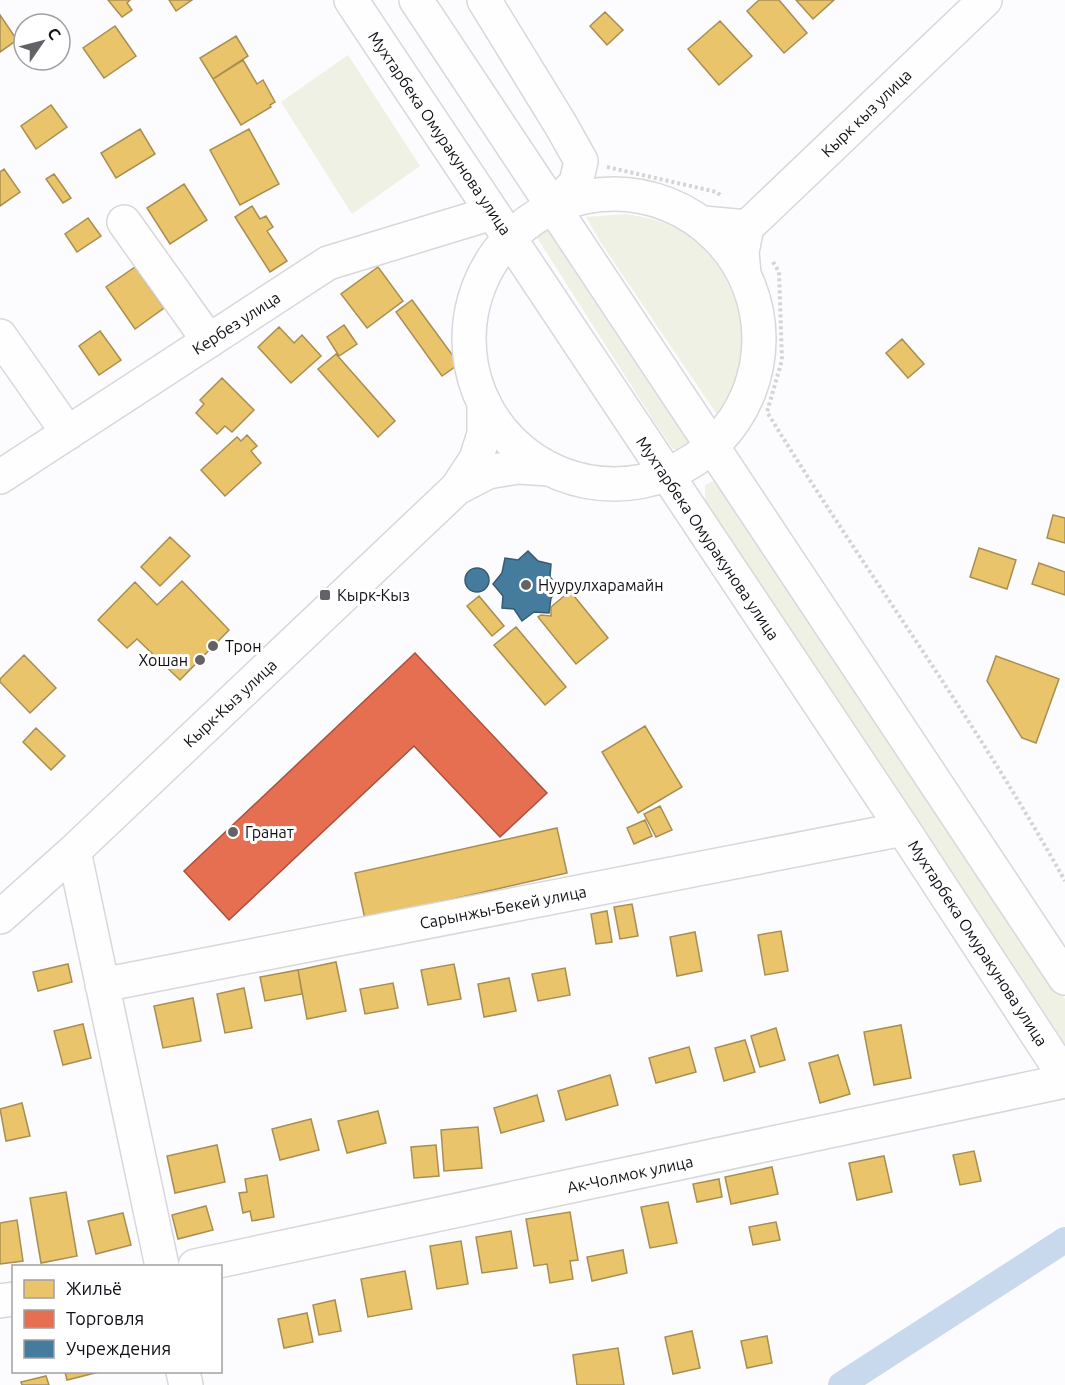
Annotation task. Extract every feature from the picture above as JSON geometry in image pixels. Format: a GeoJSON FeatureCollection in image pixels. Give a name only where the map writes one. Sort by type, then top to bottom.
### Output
{"type":"FeatureCollection","features":[{"type":"Feature","properties":{"kind":"street","name":"Мухтарбека Омуракунова улица"},"geometry":{"type":"LineString","coordinates":[[351,0],[903,829],[1065,1079]]}},
{"type":"Feature","properties":{"kind":"street"},"geometry":{"type":"LineString","coordinates":[[416,0],[712,447],[1060,957]]}},
{"type":"Feature","properties":{"kind":"street"},"geometry":{"type":"LineString","coordinates":[[484,0],[581,161],[576,183],[554,206]]}},
{"type":"Feature","properties":{"kind":"street","name":"Кырк кыз улица"},"geometry":{"type":"LineString","coordinates":[[747,227],[985,0]]}},
{"type":"Feature","properties":{"kind":"street"},"geometry":{"type":"LineString","coordinates":[[604,193],[631,194],[681,209],[713,212],[747,227],[742,252],[757,265],[752,290],[759,318],[760,346],[756,375],[746,402],[732,426],[712,447],[690,464],[666,476],[638,483],[609,485],[581,481],[550,469],[528,457],[507,437],[490,416],[471,364],[469,337],[471,310],[480,283],[492,259],[501,225],[530,220],[554,206],[579,197],[604,193]]}},
{"type":"Feature","properties":{"kind":"street"},"geometry":{"type":"LineString","coordinates":[[713,212],[722,241],[739,264],[757,265]]}},
{"type":"Feature","properties":{"kind":"street"},"geometry":{"type":"LineString","coordinates":[[124,222],[209,341]]}},
{"type":"Feature","properties":{"kind":"street","name":"Кербез улица"},"geometry":{"type":"LineString","coordinates":[[0,477],[328,262],[501,225]]}},
{"type":"Feature","properties":{"kind":"street"},"geometry":{"type":"LineString","coordinates":[[0,336],[68,433]]}},
{"type":"Feature","properties":{"kind":"street","name":"Кырк-Кыз улица"},"geometry":{"type":"LineString","coordinates":[[0,917],[74,851],[457,488],[476,459],[484,434],[484,403]]}},
{"type":"Feature","properties":{"kind":"street","name":"Кырк-Кыз улица"},"geometry":{"type":"LineString","coordinates":[[457,488],[488,472],[518,467],[550,469]]}},
{"type":"Feature","properties":{"kind":"street","name":"Сарынжы-Бекей улица"},"geometry":{"type":"LineString","coordinates":[[102,985],[903,829]]}},
{"type":"Feature","properties":{"kind":"street"},"geometry":{"type":"LineString","coordinates":[[74,851],[162,1265]]}},
{"type":"Feature","properties":{"kind":"street","name":"Ак-Чолмок улица"},"geometry":{"type":"LineString","coordinates":[[200,1265],[1065,1079]]}},
{"type":"Feature","properties":{"kind":"path"},"geometry":{"type":"LineString","coordinates":[[581,161],[717,192],[713,212]]}},
{"type":"Feature","properties":{"kind":"path"},"geometry":{"type":"LineString","coordinates":[[757,265],[779,272],[782,360],[767,412],[803,471],[1024,807],[1065,881]]}},
{"type":"Feature","properties":{"kind":"shaded area"},"geometry":{"type":"Polygon","coordinates":[[[348,55],[420,166],[352,214],[281,102],[348,55]]]}},
{"type":"Feature","properties":{"kind":"shaded area"},"geometry":{"type":"Polygon","coordinates":[[[625,214],[661,222],[683,232],[702,247],[718,266],[730,288],[738,311],[742,335],[741,359],[735,383],[718,416],[601,243],[586,217],[625,214]]]}},
{"type":"Feature","properties":{"kind":"shaded area"},"geometry":{"type":"Polygon","coordinates":[[[551,227],[691,441],[686,448],[673,449],[536,236],[551,227]]]}},
{"type":"Feature","properties":{"kind":"shaded area"},"geometry":{"type":"Polygon","coordinates":[[[717,479],[1065,999],[1065,1044],[705,500],[705,485],[717,479]]]}},
{"type":"Feature","properties":{"kind":"building: Жильё"},"geometry":{"type":"Polygon","coordinates":[[[108,0],[130,0],[127,3],[132,10],[122,17],[108,0]]]}},
{"type":"Feature","properties":{"kind":"building: Жильё"},"geometry":{"type":"Polygon","coordinates":[[[169,0],[192,0],[176,11],[169,0]]]}},
{"type":"Feature","properties":{"kind":"building: Жильё"},"geometry":{"type":"Polygon","coordinates":[[[759,0],[779,0],[807,33],[784,53],[747,11],[759,0]]]}},
{"type":"Feature","properties":{"kind":"building: Жильё"},"geometry":{"type":"Polygon","coordinates":[[[796,0],[834,0],[813,19],[796,0]]]}},
{"type":"Feature","properties":{"kind":"building: Жильё"},"geometry":{"type":"Polygon","coordinates":[[[605,12],[623,30],[607,45],[590,26],[605,12]]]}},
{"type":"Feature","properties":{"kind":"building: Жильё"},"geometry":{"type":"Polygon","coordinates":[[[0,15],[12,33],[12,44],[0,52],[0,15]]]}},
{"type":"Feature","properties":{"kind":"building: Жильё"},"geometry":{"type":"Polygon","coordinates":[[[720,21],[752,56],[719,85],[688,49],[720,21]]]}},
{"type":"Feature","properties":{"kind":"building: Жильё"},"geometry":{"type":"Polygon","coordinates":[[[115,26],[136,56],[104,78],[83,48],[115,26]]]}},
{"type":"Feature","properties":{"kind":"building: Жильё"},"geometry":{"type":"Polygon","coordinates":[[[236,36],[248,56],[213,79],[200,58],[236,36]]]}},
{"type":"Feature","properties":{"kind":"building: Жильё"},"geometry":{"type":"Polygon","coordinates":[[[243,60],[257,84],[263,80],[275,102],[270,105],[271,107],[241,125],[213,79],[243,60]]]}},
{"type":"Feature","properties":{"kind":"building: Жильё"},"geometry":{"type":"Polygon","coordinates":[[[51,105],[67,127],[36,149],[21,126],[51,105]]]}},
{"type":"Feature","properties":{"kind":"building: Жильё"},"geometry":{"type":"Polygon","coordinates":[[[140,129],[155,154],[116,178],[101,153],[140,129]]]}},
{"type":"Feature","properties":{"kind":"building: Жильё"},"geometry":{"type":"Polygon","coordinates":[[[249,129],[279,184],[240,205],[210,150],[249,129]]]}},
{"type":"Feature","properties":{"kind":"building: Жильё"},"geometry":{"type":"Polygon","coordinates":[[[4,169],[20,192],[0,206],[0,172],[4,169]]]}},
{"type":"Feature","properties":{"kind":"building: Жильё"},"geometry":{"type":"Polygon","coordinates":[[[54,174],[71,198],[63,203],[46,179],[54,174]]]}},
{"type":"Feature","properties":{"kind":"building: Жильё"},"geometry":{"type":"Polygon","coordinates":[[[184,184],[207,220],[170,244],[147,208],[184,184]]]}},
{"type":"Feature","properties":{"kind":"building: Жильё"},"geometry":{"type":"Polygon","coordinates":[[[252,206],[260,219],[266,216],[273,227],[267,231],[287,261],[270,272],[235,217],[252,206]]]}},
{"type":"Feature","properties":{"kind":"building: Жильё"},"geometry":{"type":"Polygon","coordinates":[[[88,218],[101,236],[77,252],[65,234],[88,218]]]}},
{"type":"Feature","properties":{"kind":"building: Жильё"},"geometry":{"type":"Polygon","coordinates":[[[135,267],[164,308],[135,329],[106,287],[135,267]]]}},
{"type":"Feature","properties":{"kind":"building: Жильё"},"geometry":{"type":"Polygon","coordinates":[[[378,267],[403,301],[367,328],[341,294],[378,267]]]}},
{"type":"Feature","properties":{"kind":"building: Жильё"},"geometry":{"type":"Polygon","coordinates":[[[412,300],[459,364],[442,376],[396,312],[412,300]]]}},
{"type":"Feature","properties":{"kind":"building: Жильё"},"geometry":{"type":"Polygon","coordinates":[[[344,325],[357,344],[339,356],[327,337],[344,325]]]}},
{"type":"Feature","properties":{"kind":"building: Жильё"},"geometry":{"type":"Polygon","coordinates":[[[279,327],[294,343],[302,335],[321,356],[291,383],[258,347],[279,327]]]}},
{"type":"Feature","properties":{"kind":"building: Жильё"},"geometry":{"type":"Polygon","coordinates":[[[100,331],[121,360],[99,375],[79,346],[100,331]]]}},
{"type":"Feature","properties":{"kind":"building: Жильё"},"geometry":{"type":"Polygon","coordinates":[[[902,339],[924,364],[908,378],[886,353],[902,339]]]}},
{"type":"Feature","properties":{"kind":"building: Жильё"},"geometry":{"type":"Polygon","coordinates":[[[336,354],[395,421],[378,437],[318,369],[336,354]]]}},
{"type":"Feature","properties":{"kind":"building: Жильё"},"geometry":{"type":"Polygon","coordinates":[[[222,378],[254,410],[232,432],[225,426],[217,434],[196,413],[204,404],[200,400],[222,378]]]}},
{"type":"Feature","properties":{"kind":"building: Жильё"},"geometry":{"type":"Polygon","coordinates":[[[247,435],[257,446],[251,451],[261,463],[225,496],[201,470],[237,437],[241,441],[247,435]]]}},
{"type":"Feature","properties":{"kind":"building: Жильё"},"geometry":{"type":"Polygon","coordinates":[[[1053,515],[1065,518],[1065,543],[1047,538],[1053,515]]]}},
{"type":"Feature","properties":{"kind":"building: Жильё"},"geometry":{"type":"Polygon","coordinates":[[[170,537],[190,556],[160,586],[141,567],[170,537]]]}},
{"type":"Feature","properties":{"kind":"building: Жильё"},"geometry":{"type":"Polygon","coordinates":[[[979,548],[1016,560],[1007,589],[970,577],[979,548]]]}},
{"type":"Feature","properties":{"kind":"building: Жильё"},"geometry":{"type":"Polygon","coordinates":[[[1039,563],[1065,572],[1065,595],[1032,584],[1039,563]]]}},
{"type":"Feature","properties":{"kind":"building: Жильё"},"geometry":{"type":"Polygon","coordinates":[[[182,581],[229,630],[180,680],[137,639],[127,648],[98,620],[135,582],[157,605],[182,581]]]}},
{"type":"Feature","properties":{"kind":"building: Жильё"},"geometry":{"type":"Polygon","coordinates":[[[570,591],[608,638],[576,664],[538,617],[551,616],[551,607],[570,591]]]}},
{"type":"Feature","properties":{"kind":"building: Жильё"},"geometry":{"type":"Polygon","coordinates":[[[479,596],[504,626],[492,636],[467,606],[479,596]]]}},
{"type":"Feature","properties":{"kind":"building: Жильё"},"geometry":{"type":"Polygon","coordinates":[[[516,627],[566,687],[545,705],[494,645],[516,627]]]}},
{"type":"Feature","properties":{"kind":"building: Жильё"},"geometry":{"type":"Polygon","coordinates":[[[24,655],[56,688],[30,713],[0,682],[0,679],[24,655]]]}},
{"type":"Feature","properties":{"kind":"building: Жильё"},"geometry":{"type":"Polygon","coordinates":[[[996,656],[1059,679],[1036,743],[1022,738],[987,681],[996,656]]]}},
{"type":"Feature","properties":{"kind":"building: Жильё"},"geometry":{"type":"Polygon","coordinates":[[[645,726],[682,787],[638,813],[602,752],[645,726]]]}},
{"type":"Feature","properties":{"kind":"building: Жильё"},"geometry":{"type":"Polygon","coordinates":[[[36,728],[65,756],[51,770],[23,742],[36,728]]]}},
{"type":"Feature","properties":{"kind":"building: Жильё"},"geometry":{"type":"Polygon","coordinates":[[[660,806],[672,830],[656,837],[644,814],[660,806]]]}},
{"type":"Feature","properties":{"kind":"building: Жильё"},"geometry":{"type":"Polygon","coordinates":[[[645,820],[652,836],[634,844],[627,828],[645,820]]]}},
{"type":"Feature","properties":{"kind":"building: Жильё"},"geometry":{"type":"Polygon","coordinates":[[[557,828],[567,873],[365,919],[355,873],[557,828]]]}},
{"type":"Feature","properties":{"kind":"building: Жильё"},"geometry":{"type":"Polygon","coordinates":[[[632,904],[638,936],[620,939],[614,907],[632,904]]]}},
{"type":"Feature","properties":{"kind":"building: Жильё"},"geometry":{"type":"Polygon","coordinates":[[[607,911],[612,942],[596,944],[591,914],[607,911]]]}},
{"type":"Feature","properties":{"kind":"building: Жильё"},"geometry":{"type":"Polygon","coordinates":[[[781,931],[788,971],[765,975],[758,935],[781,931]]]}},
{"type":"Feature","properties":{"kind":"building: Жильё"},"geometry":{"type":"Polygon","coordinates":[[[695,932],[702,971],[677,976],[670,937],[695,932]]]}},
{"type":"Feature","properties":{"kind":"building: Жильё"},"geometry":{"type":"Polygon","coordinates":[[[336,962],[346,1011],[307,1019],[298,970],[336,962]]]}},
{"type":"Feature","properties":{"kind":"building: Жильё"},"geometry":{"type":"Polygon","coordinates":[[[68,964],[72,982],[38,991],[33,972],[68,964]]]}},
{"type":"Feature","properties":{"kind":"building: Жильё"},"geometry":{"type":"Polygon","coordinates":[[[454,964],[461,999],[428,1005],[421,970],[454,964]]]}},
{"type":"Feature","properties":{"kind":"building: Жильё"},"geometry":{"type":"Polygon","coordinates":[[[565,968],[570,995],[538,1001],[532,974],[565,968]]]}},
{"type":"Feature","properties":{"kind":"building: Жильё"},"geometry":{"type":"Polygon","coordinates":[[[298,970],[302,994],[265,1001],[260,977],[298,970]]]}},
{"type":"Feature","properties":{"kind":"building: Жильё"},"geometry":{"type":"Polygon","coordinates":[[[509,978],[516,1011],[484,1017],[478,984],[509,978]]]}},
{"type":"Feature","properties":{"kind":"building: Жильё"},"geometry":{"type":"Polygon","coordinates":[[[393,983],[398,1008],[365,1014],[360,989],[393,983]]]}},
{"type":"Feature","properties":{"kind":"building: Жильё"},"geometry":{"type":"Polygon","coordinates":[[[244,988],[252,1028],[225,1033],[217,994],[244,988]]]}},
{"type":"Feature","properties":{"kind":"building: Жильё"},"geometry":{"type":"Polygon","coordinates":[[[193,998],[201,1041],[163,1048],[154,1006],[193,998]]]}},
{"type":"Feature","properties":{"kind":"building: Жильё"},"geometry":{"type":"Polygon","coordinates":[[[83,1024],[91,1058],[63,1065],[54,1031],[83,1024]]]}},
{"type":"Feature","properties":{"kind":"building: Жильё"},"geometry":{"type":"Polygon","coordinates":[[[901,1025],[911,1078],[874,1085],[864,1032],[901,1025]]]}},
{"type":"Feature","properties":{"kind":"building: Жильё"},"geometry":{"type":"Polygon","coordinates":[[[776,1028],[785,1060],[760,1067],[751,1036],[776,1028]]]}},
{"type":"Feature","properties":{"kind":"building: Жильё"},"geometry":{"type":"Polygon","coordinates":[[[745,1040],[755,1072],[724,1081],[715,1048],[745,1040]]]}},
{"type":"Feature","properties":{"kind":"building: Жильё"},"geometry":{"type":"Polygon","coordinates":[[[689,1047],[696,1072],[656,1083],[649,1058],[689,1047]]]}},
{"type":"Feature","properties":{"kind":"building: Жильё"},"geometry":{"type":"Polygon","coordinates":[[[838,1055],[850,1094],[820,1103],[809,1063],[838,1055]]]}},
{"type":"Feature","properties":{"kind":"building: Жильё"},"geometry":{"type":"Polygon","coordinates":[[[610,1075],[618,1105],[566,1120],[558,1091],[610,1075]]]}},
{"type":"Feature","properties":{"kind":"building: Жильё"},"geometry":{"type":"Polygon","coordinates":[[[537,1095],[544,1121],[501,1133],[494,1108],[537,1095]]]}},
{"type":"Feature","properties":{"kind":"building: Жильё"},"geometry":{"type":"Polygon","coordinates":[[[22,1103],[30,1136],[6,1141],[0,1109],[22,1103]]]}},
{"type":"Feature","properties":{"kind":"building: Жильё"},"geometry":{"type":"Polygon","coordinates":[[[378,1111],[386,1143],[347,1153],[338,1121],[378,1111]]]}},
{"type":"Feature","properties":{"kind":"building: Жильё"},"geometry":{"type":"Polygon","coordinates":[[[311,1119],[319,1150],[280,1160],[272,1129],[311,1119]]]}},
{"type":"Feature","properties":{"kind":"building: Жильё"},"geometry":{"type":"Polygon","coordinates":[[[478,1127],[482,1168],[444,1171],[441,1130],[478,1127]]]}},
{"type":"Feature","properties":{"kind":"building: Жильё"},"geometry":{"type":"Polygon","coordinates":[[[217,1145],[225,1182],[175,1193],[167,1156],[217,1145]]]}},
{"type":"Feature","properties":{"kind":"building: Жильё"},"geometry":{"type":"Polygon","coordinates":[[[436,1145],[439,1176],[414,1178],[411,1147],[436,1145]]]}},
{"type":"Feature","properties":{"kind":"building: Жильё"},"geometry":{"type":"Polygon","coordinates":[[[974,1151],[981,1181],[960,1185],[953,1155],[974,1151]]]}},
{"type":"Feature","properties":{"kind":"building: Жильё"},"geometry":{"type":"Polygon","coordinates":[[[884,1156],[892,1192],[857,1200],[849,1163],[884,1156]]]}},
{"type":"Feature","properties":{"kind":"building: Жильё"},"geometry":{"type":"Polygon","coordinates":[[[772,1167],[778,1194],[731,1204],[725,1177],[772,1167]]]}},
{"type":"Feature","properties":{"kind":"building: Жильё"},"geometry":{"type":"Polygon","coordinates":[[[267,1175],[274,1217],[252,1221],[250,1211],[243,1213],[239,1193],[247,1192],[245,1179],[267,1175]]]}},
{"type":"Feature","properties":{"kind":"building: Жильё"},"geometry":{"type":"Polygon","coordinates":[[[719,1179],[722,1197],[697,1202],[693,1184],[719,1179]]]}},
{"type":"Feature","properties":{"kind":"building: Жильё"},"geometry":{"type":"Polygon","coordinates":[[[66,1192],[77,1256],[41,1263],[30,1198],[66,1192]]]}},
{"type":"Feature","properties":{"kind":"building: Жильё"},"geometry":{"type":"Polygon","coordinates":[[[668,1202],[677,1243],[650,1248],[641,1207],[668,1202]]]}},
{"type":"Feature","properties":{"kind":"building: Жильё"},"geometry":{"type":"Polygon","coordinates":[[[206,1206],[213,1230],[178,1239],[172,1215],[206,1206]]]}},
{"type":"Feature","properties":{"kind":"building: Жильё"},"geometry":{"type":"Polygon","coordinates":[[[570,1212],[578,1260],[570,1261],[573,1279],[550,1283],[547,1264],[534,1266],[526,1219],[570,1212]]]}},
{"type":"Feature","properties":{"kind":"building: Жильё"},"geometry":{"type":"Polygon","coordinates":[[[123,1213],[131,1245],[96,1254],[88,1221],[123,1213]]]}},
{"type":"Feature","properties":{"kind":"building: Жильё"},"geometry":{"type":"Polygon","coordinates":[[[17,1220],[23,1261],[0,1264],[0,1223],[17,1220]]]}},
{"type":"Feature","properties":{"kind":"building: Жильё"},"geometry":{"type":"Polygon","coordinates":[[[776,1222],[780,1240],[753,1245],[749,1227],[776,1222]]]}},
{"type":"Feature","properties":{"kind":"building: Жильё"},"geometry":{"type":"Polygon","coordinates":[[[511,1231],[517,1268],[482,1273],[476,1237],[511,1231]]]}},
{"type":"Feature","properties":{"kind":"building: Жильё"},"geometry":{"type":"Polygon","coordinates":[[[461,1241],[468,1284],[437,1289],[430,1246],[461,1241]]]}},
{"type":"Feature","properties":{"kind":"building: Жильё"},"geometry":{"type":"Polygon","coordinates":[[[623,1250],[627,1273],[592,1281],[587,1257],[623,1250]]]}},
{"type":"Feature","properties":{"kind":"building: Жильё"},"geometry":{"type":"Polygon","coordinates":[[[405,1271],[412,1309],[368,1317],[361,1279],[405,1271]]]}},
{"type":"Feature","properties":{"kind":"building: Жильё"},"geometry":{"type":"Polygon","coordinates":[[[335,1300],[341,1331],[319,1335],[313,1305],[335,1300]]]}},
{"type":"Feature","properties":{"kind":"building: Жильё"},"geometry":{"type":"Polygon","coordinates":[[[307,1313],[313,1342],[284,1348],[278,1319],[307,1313]]]}},
{"type":"Feature","properties":{"kind":"building: Жильё"},"geometry":{"type":"Polygon","coordinates":[[[692,1331],[700,1368],[673,1374],[665,1337],[692,1331]]]}},
{"type":"Feature","properties":{"kind":"building: Жильё"},"geometry":{"type":"Polygon","coordinates":[[[767,1336],[772,1363],[747,1368],[741,1341],[767,1336]]]}},
{"type":"Feature","properties":{"kind":"building: Жильё"},"geometry":{"type":"Polygon","coordinates":[[[618,1348],[624,1385],[577,1385],[573,1355],[618,1348]]]}},
{"type":"Feature","properties":{"kind":"building: Жильё"},"geometry":{"type":"Polygon","coordinates":[[[65,1373],[95,1373],[67,1380],[65,1373]]]}},
{"type":"Feature","properties":{"kind":"building: Жильё"},"geometry":{"type":"Polygon","coordinates":[[[46,1376],[49,1385],[22,1385],[21,1382],[46,1376]]]}},
{"type":"Feature","properties":{"kind":"building: Торговля"},"geometry":{"type":"Polygon","coordinates":[[[415,653],[547,793],[500,837],[414,746],[229,920],[184,871],[415,653]]]}},
{"type":"Feature","properties":{"kind":"building: Учреждения","name":"Нуурулхарамайн"},"geometry":{"type":"Polygon","coordinates":[[[528,551],[538,561],[551,564],[550,577],[559,587],[551,598],[549,613],[534,612],[522,621],[514,609],[502,608],[503,596],[493,584],[502,573],[505,558],[518,560],[528,551]]]}},
{"type":"Feature","properties":{"kind":"building: Учреждения"},"geometry":{"type":"Polygon","coordinates":[[[472,568],[482,568],[489,575],[489,585],[482,592],[472,592],[465,585],[465,575],[472,568]]]}},
{"type":"Feature","properties":{"kind":"waterway"},"geometry":{"type":"LineString","coordinates":[[841,1385],[1065,1240]]}},
{"type":"Feature","properties":{"kind":"place","name":"Нуурулхарамайн"},"geometry":{"type":"Point","coordinates":[526,585]}},
{"type":"Feature","properties":{"kind":"place","name":"Кырк-Кыз"},"geometry":{"type":"Point","coordinates":[325,595]}},
{"type":"Feature","properties":{"kind":"place","name":"Трон"},"geometry":{"type":"Point","coordinates":[213,646]}},
{"type":"Feature","properties":{"kind":"place","name":"Хошан"},"geometry":{"type":"Point","coordinates":[200,660]}},
{"type":"Feature","properties":{"kind":"place","name":"Гранат"},"geometry":{"type":"Point","coordinates":[233,832]}}]}
